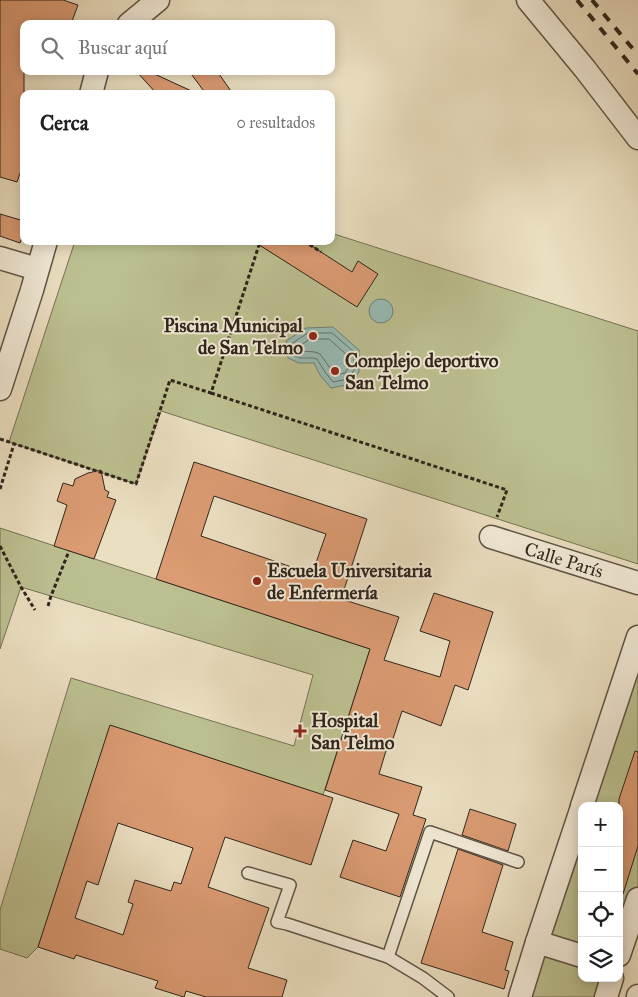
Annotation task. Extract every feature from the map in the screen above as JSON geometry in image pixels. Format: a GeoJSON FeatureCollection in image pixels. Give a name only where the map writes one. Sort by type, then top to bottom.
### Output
{"type":"FeatureCollection","features":[{"type":"Feature","properties":{"kind":"street"},"geometry":{"type":"LineString","coordinates":[[134,20],[158,0]]}},
{"type":"Feature","properties":{"kind":"street"},"geometry":{"type":"LineString","coordinates":[[528,0],[585,69],[638,138]]}},
{"type":"Feature","properties":{"kind":"street"},"geometry":{"type":"LineString","coordinates":[[91,90],[96,75]]}},
{"type":"Feature","properties":{"kind":"street"},"geometry":{"type":"LineString","coordinates":[[0,389],[45,245]]}},
{"type":"Feature","properties":{"kind":"street"},"geometry":{"type":"LineString","coordinates":[[0,258],[37,269]]}},
{"type":"Feature","properties":{"kind":"street","name":"Calle París"},"geometry":{"type":"LineString","coordinates":[[491,537],[638,583]]}},
{"type":"Feature","properties":{"kind":"street"},"geometry":{"type":"LineString","coordinates":[[583,802],[638,637]]}},
{"type":"Feature","properties":{"kind":"street"},"geometry":{"type":"LineString","coordinates":[[520,997],[578,818]]}},
{"type":"Feature","properties":{"kind":"street"},"geometry":{"type":"LineString","coordinates":[[623,943],[638,899]]}},
{"type":"Feature","properties":{"kind":"street"},"geometry":{"type":"LineString","coordinates":[[537,942],[578,955]]}},
{"type":"Feature","properties":{"kind":"street"},"geometry":{"type":"LineString","coordinates":[[606,997],[611,982]]}},
{"type":"Feature","properties":{"kind":"lane"},"geometry":{"type":"LineString","coordinates":[[388,957],[430,832],[518,862]]}},
{"type":"Feature","properties":{"kind":"lane"},"geometry":{"type":"LineString","coordinates":[[248,872],[290,884],[277,922],[388,957],[423,978],[448,997]]}},
{"type":"Feature","properties":{"kind":"path"},"geometry":{"type":"LineString","coordinates":[[212,393],[259,245]]}},
{"type":"Feature","properties":{"kind":"path"},"geometry":{"type":"LineString","coordinates":[[310,245],[321,252]]}},
{"type":"Feature","properties":{"kind":"path"},"geometry":{"type":"LineString","coordinates":[[0,439],[136,484],[170,380],[507,490],[491,537]]}},
{"type":"Feature","properties":{"kind":"path"},"geometry":{"type":"LineString","coordinates":[[0,489],[14,444]]}},
{"type":"Feature","properties":{"kind":"path"},"geometry":{"type":"LineString","coordinates":[[0,546],[34,610]]}},
{"type":"Feature","properties":{"kind":"path"},"geometry":{"type":"LineString","coordinates":[[48,606],[69,551]]}},
{"type":"Feature","properties":{"kind":"green space","name":"Complejo deportivo San Telmo"},"geometry":{"type":"Polygon","coordinates":[[[335,234],[638,331],[638,564],[161,411],[136,484],[9,442],[74,245],[335,245],[335,234]]]}},
{"type":"Feature","properties":{"kind":"green space"},"geometry":{"type":"Polygon","coordinates":[[[0,528],[370,649],[323,795],[110,726],[38,947],[27,958],[0,949],[0,910],[71,678],[294,746],[313,675],[21,587],[0,649],[0,528]]]}},
{"type":"Feature","properties":{"kind":"green space"},"geometry":{"type":"Polygon","coordinates":[[[638,637],[638,899],[623,943],[623,802],[583,802],[638,637]]]}},
{"type":"Feature","properties":{"kind":"green space"},"geometry":{"type":"Polygon","coordinates":[[[578,819],[578,955],[537,942],[578,819]]]}},
{"type":"Feature","properties":{"kind":"green space"},"geometry":{"type":"Polygon","coordinates":[[[541,949],[578,959],[578,982],[611,982],[607,997],[526,997],[541,949]]]}},
{"type":"Feature","properties":{"kind":"water"},"geometry":{"type":"Polygon","coordinates":[[[381,299],[390,302],[393,311],[390,320],[381,323],[372,320],[369,311],[372,302],[381,299]]]}},
{"type":"Feature","properties":{"kind":"water"},"geometry":{"type":"Polygon","coordinates":[[[333,327],[359,350],[359,372],[351,384],[331,388],[320,375],[314,363],[299,363],[288,358],[286,341],[306,328],[333,327]]]}},
{"type":"Feature","properties":{"kind":"building"},"geometry":{"type":"Polygon","coordinates":[[[0,0],[63,0],[78,5],[72,20],[20,20],[20,75],[24,75],[24,90],[20,90],[20,173],[17,182],[0,177],[0,0]]]}},
{"type":"Feature","properties":{"kind":"building"},"geometry":{"type":"Polygon","coordinates":[[[140,75],[157,75],[189,90],[153,90],[140,75]]]}},
{"type":"Feature","properties":{"kind":"building"},"geometry":{"type":"Polygon","coordinates":[[[192,75],[220,75],[230,90],[203,90],[192,75]]]}},
{"type":"Feature","properties":{"kind":"building"},"geometry":{"type":"Polygon","coordinates":[[[0,214],[20,220],[20,243],[0,236],[0,214]]]}},
{"type":"Feature","properties":{"kind":"building"},"geometry":{"type":"Polygon","coordinates":[[[259,245],[310,245],[352,272],[358,261],[378,274],[357,307],[259,245]]]}},
{"type":"Feature","properties":{"kind":"building"},"geometry":{"type":"Polygon","coordinates":[[[194,462],[367,519],[341,599],[399,617],[384,660],[440,677],[450,641],[420,631],[434,593],[493,612],[468,690],[455,685],[441,726],[402,711],[391,745],[388,744],[379,774],[422,787],[413,815],[426,819],[400,897],[340,877],[353,840],[386,851],[399,814],[325,790],[370,649],[156,579],[194,462]],[[214,496],[201,536],[312,574],[326,534],[214,496]]]}},
{"type":"Feature","properties":{"kind":"building"},"geometry":{"type":"Polygon","coordinates":[[[101,470],[105,490],[109,492],[107,497],[116,500],[94,559],[54,546],[67,505],[57,501],[63,483],[73,486],[75,479],[101,470]]]}},
{"type":"Feature","properties":{"kind":"building"},"geometry":{"type":"Polygon","coordinates":[[[110,725],[333,798],[311,865],[225,837],[208,887],[269,908],[248,968],[287,980],[282,997],[206,997],[186,991],[184,997],[155,988],[158,981],[76,955],[74,959],[38,947],[110,725]],[[118,823],[98,885],[87,881],[75,918],[123,935],[133,904],[128,902],[135,880],[171,891],[174,882],[181,884],[193,848],[118,823]]]}},
{"type":"Feature","properties":{"kind":"building"},"geometry":{"type":"Polygon","coordinates":[[[635,751],[638,752],[638,846],[623,894],[623,802],[619,802],[635,751]]]}},
{"type":"Feature","properties":{"kind":"building"},"geometry":{"type":"Polygon","coordinates":[[[470,809],[516,824],[508,851],[462,835],[470,809]]]}},
{"type":"Feature","properties":{"kind":"building"},"geometry":{"type":"Polygon","coordinates":[[[458,849],[503,865],[482,932],[513,942],[505,970],[509,971],[504,989],[421,963],[458,849]]]}},
{"type":"Feature","properties":{"kind":"railway"},"geometry":{"type":"LineString","coordinates":[[577,0],[638,74]]}},
{"type":"Feature","properties":{"kind":"railway"},"geometry":{"type":"LineString","coordinates":[[592,0],[638,55]]}},
{"type":"Feature","properties":{"kind":"place","name":"Piscina Municipal de San Telmo"},"geometry":{"type":"Point","coordinates":[313,336]}},
{"type":"Feature","properties":{"kind":"place","name":"Complejo deportivo San Telmo"},"geometry":{"type":"Point","coordinates":[335,371]}},
{"type":"Feature","properties":{"kind":"place","name":"Escuela Universitaria de Enfermería"},"geometry":{"type":"Point","coordinates":[257,581]}},
{"type":"Feature","properties":{"kind":"place","name":"Hospital San Telmo"},"geometry":{"type":"Point","coordinates":[300,731]}}]}
